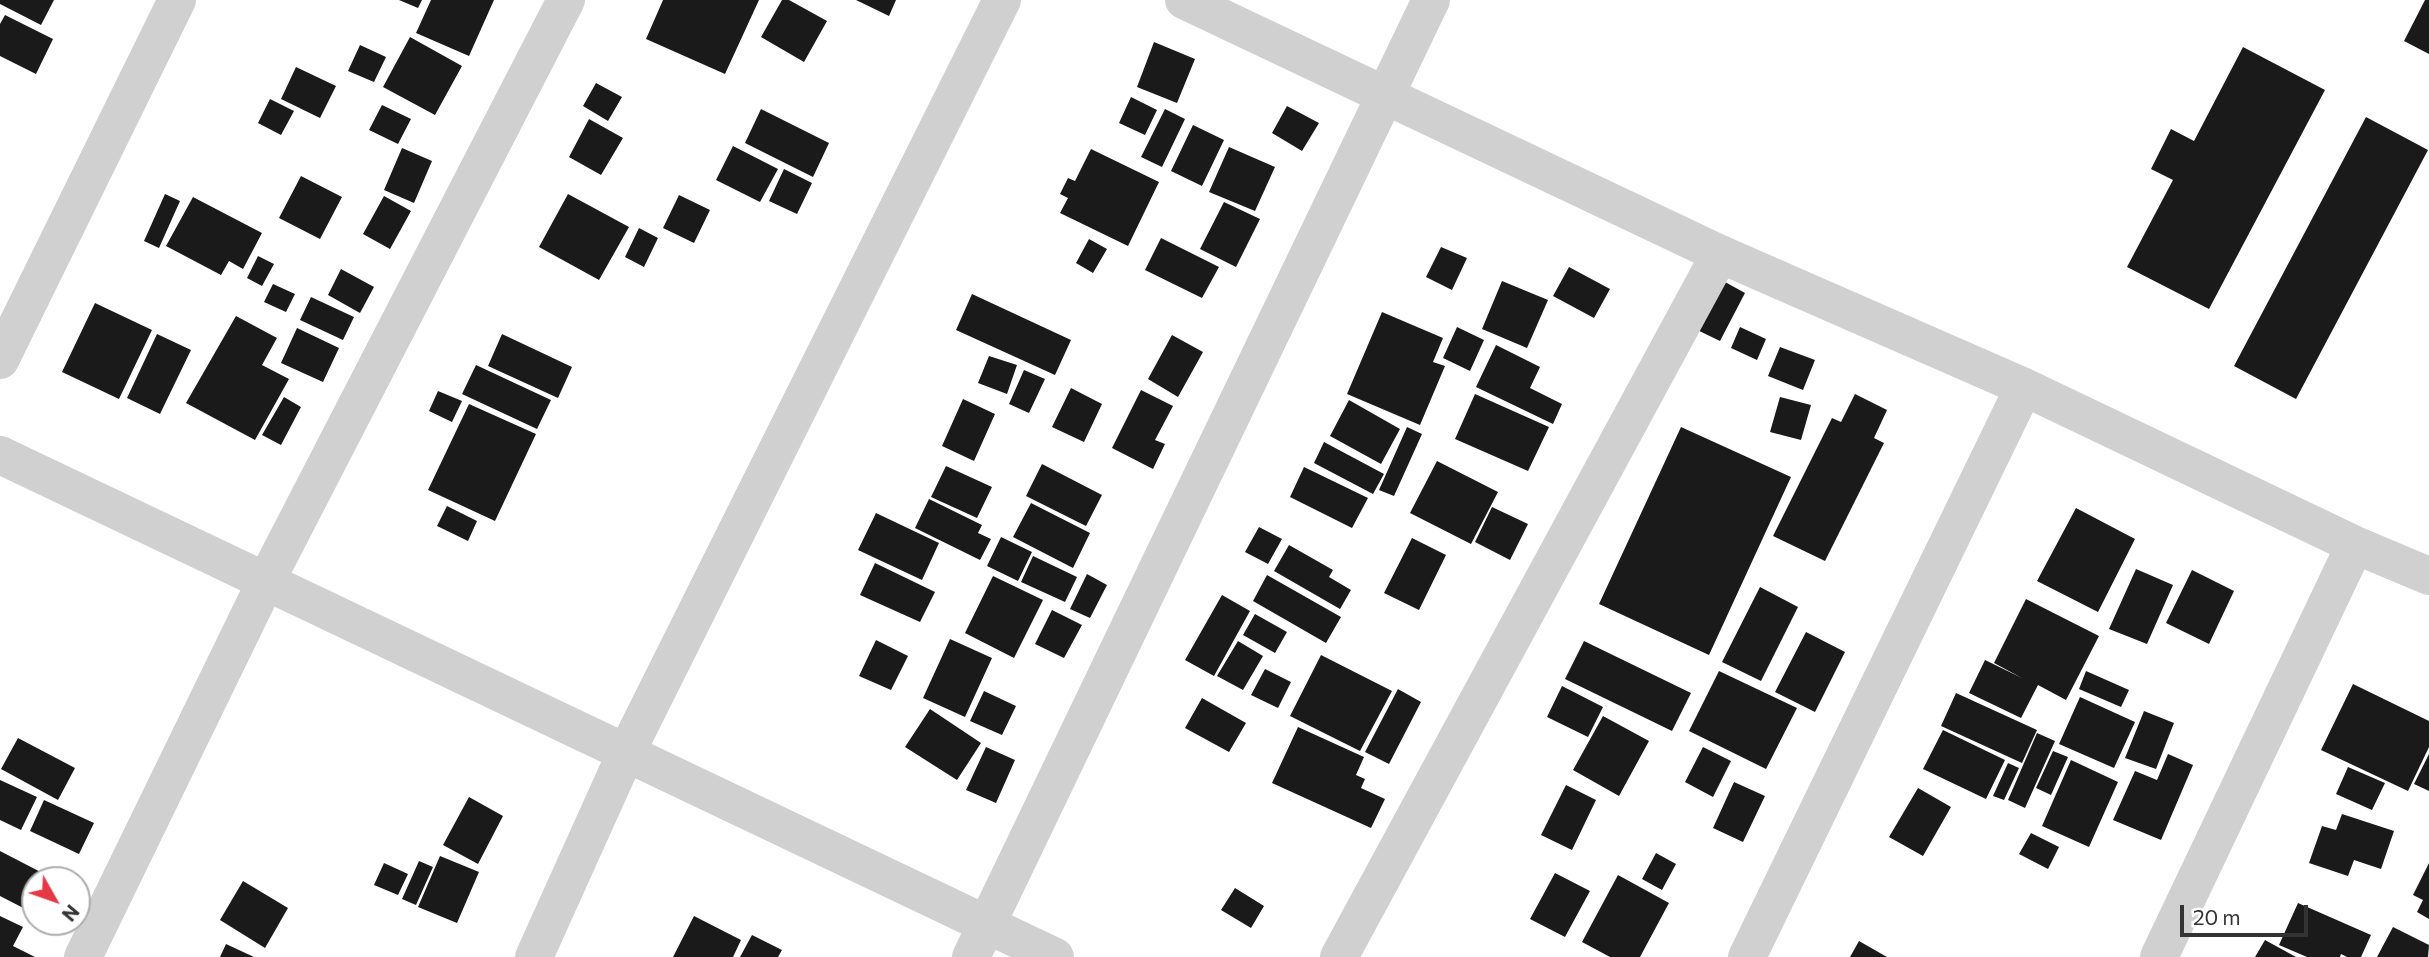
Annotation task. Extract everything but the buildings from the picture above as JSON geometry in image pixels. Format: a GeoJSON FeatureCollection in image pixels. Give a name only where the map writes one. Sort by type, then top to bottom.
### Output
{"type":"FeatureCollection","features":[{"type":"Feature","properties":{"kind":"street"},"geometry":{"type":"LineString","coordinates":[[0,360],[177,0]]}},
{"type":"Feature","properties":{"kind":"street"},"geometry":{"type":"LineString","coordinates":[[83,957],[266,581],[566,0]]}},
{"type":"Feature","properties":{"kind":"street"},"geometry":{"type":"LineString","coordinates":[[534,957],[626,753],[1002,0]]}},
{"type":"Feature","properties":{"kind":"street"},"geometry":{"type":"LineString","coordinates":[[1184,0],[1720,254],[2024,387],[2355,545],[2429,576]]}},
{"type":"Feature","properties":{"kind":"street"},"geometry":{"type":"LineString","coordinates":[[979,941],[1431,0]]}},
{"type":"Feature","properties":{"kind":"street"},"geometry":{"type":"LineString","coordinates":[[1339,957],[1720,254]]}},
{"type":"Feature","properties":{"kind":"street"},"geometry":{"type":"LineString","coordinates":[[1747,957],[2024,387]]}},
{"type":"Feature","properties":{"kind":"street"},"geometry":{"type":"LineString","coordinates":[[0,455],[626,753],[979,941],[1055,957]]}},
{"type":"Feature","properties":{"kind":"street"},"geometry":{"type":"LineString","coordinates":[[2159,957],[2355,545]]}}]}
